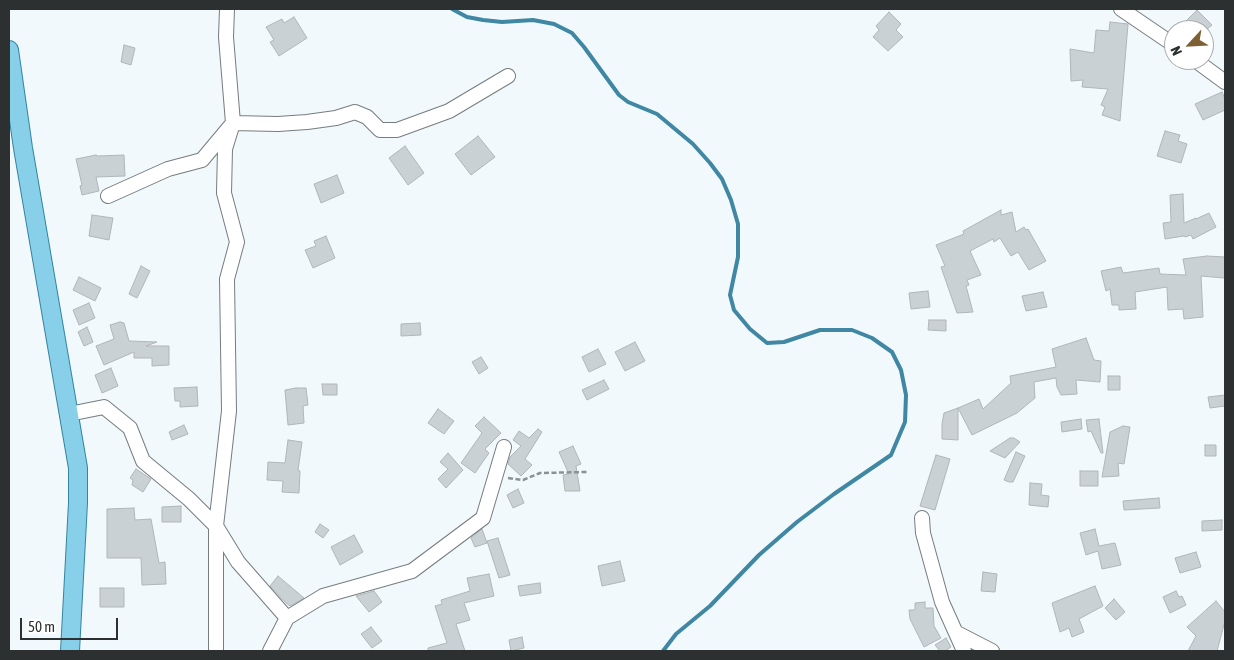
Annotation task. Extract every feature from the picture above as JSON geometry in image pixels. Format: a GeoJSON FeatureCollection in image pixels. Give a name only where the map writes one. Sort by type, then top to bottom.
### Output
{"type":"FeatureCollection","features":[{"type":"Feature","properties":{"kind":"main road"},"geometry":{"type":"LineString","coordinates":[[9,50],[23,148],[76,454],[78,480],[70,651]]}},
{"type":"Feature","properties":{"kind":"street"},"geometry":{"type":"LineString","coordinates":[[216,651],[216,526],[229,411],[227,278],[237,242],[224,192],[225,149],[233,123],[226,37],[227,9]]}},
{"type":"Feature","properties":{"kind":"street"},"geometry":{"type":"LineString","coordinates":[[1121,9],[1164,37]]}},
{"type":"Feature","properties":{"kind":"street"},"geometry":{"type":"LineString","coordinates":[[1209,70],[1225,82]]}},
{"type":"Feature","properties":{"kind":"street"},"geometry":{"type":"LineString","coordinates":[[233,123],[278,124],[307,122],[336,118],[355,112],[367,116],[380,130],[397,130],[449,111],[508,76]]}},
{"type":"Feature","properties":{"kind":"street"},"geometry":{"type":"LineString","coordinates":[[108,196],[168,169],[202,160],[233,123]]}},
{"type":"Feature","properties":{"kind":"street"},"geometry":{"type":"LineString","coordinates":[[69,414],[104,407],[130,428],[143,461],[189,499],[216,526],[238,562],[287,618]]}},
{"type":"Feature","properties":{"kind":"street"},"geometry":{"type":"LineString","coordinates":[[270,651],[287,618],[323,596],[412,571],[483,518],[504,447]]}},
{"type":"Feature","properties":{"kind":"street"},"geometry":{"type":"LineString","coordinates":[[922,518],[922,533],[942,602],[964,651]]}},
{"type":"Feature","properties":{"kind":"street"},"geometry":{"type":"LineString","coordinates":[[957,633],[992,651]]}},
{"type":"Feature","properties":{"kind":"path"},"geometry":{"type":"LineString","coordinates":[[496,476],[522,480],[540,473],[588,472]]}},
{"type":"Feature","properties":{"kind":"building"},"geometry":{"type":"Polygon","coordinates":[[[1197,10],[1207,20],[1187,20],[1197,10]]]}},
{"type":"Feature","properties":{"kind":"building"},"geometry":{"type":"Polygon","coordinates":[[[889,12],[901,24],[896,30],[903,37],[888,51],[873,37],[879,30],[876,26],[889,12]]]}},
{"type":"Feature","properties":{"kind":"building"},"geometry":{"type":"Polygon","coordinates":[[[294,17],[307,38],[279,56],[270,42],[274,40],[266,27],[282,19],[284,23],[294,17]]]}},
{"type":"Feature","properties":{"kind":"building"},"geometry":{"type":"Polygon","coordinates":[[[1110,22],[1128,24],[1120,121],[1102,115],[1105,107],[1101,105],[1108,89],[1082,87],[1083,80],[1071,81],[1070,49],[1094,53],[1096,30],[1109,31],[1110,22]]]}},
{"type":"Feature","properties":{"kind":"building"},"geometry":{"type":"Polygon","coordinates":[[[124,45],[135,48],[131,65],[121,62],[124,45]]]}},
{"type":"Feature","properties":{"kind":"building"},"geometry":{"type":"Polygon","coordinates":[[[1222,92],[1225,99],[1225,110],[1203,120],[1195,104],[1222,92]]]}},
{"type":"Feature","properties":{"kind":"building"},"geometry":{"type":"Polygon","coordinates":[[[1165,131],[1180,135],[1178,141],[1187,144],[1181,163],[1157,156],[1165,131]]]}},
{"type":"Feature","properties":{"kind":"building"},"geometry":{"type":"Polygon","coordinates":[[[478,136],[495,157],[471,175],[455,154],[478,136]]]}},
{"type":"Feature","properties":{"kind":"building"},"geometry":{"type":"Polygon","coordinates":[[[405,146],[424,173],[408,185],[389,158],[405,146]]]}},
{"type":"Feature","properties":{"kind":"building"},"geometry":{"type":"Polygon","coordinates":[[[96,155],[124,155],[125,176],[96,177],[99,191],[82,195],[80,186],[82,185],[76,159],[96,155]]]}},
{"type":"Feature","properties":{"kind":"building"},"geometry":{"type":"Polygon","coordinates":[[[337,175],[344,193],[321,203],[314,184],[337,175]]]}},
{"type":"Feature","properties":{"kind":"building"},"geometry":{"type":"Polygon","coordinates":[[[1183,194],[1184,223],[1209,213],[1216,227],[1193,239],[1191,235],[1165,239],[1163,223],[1171,222],[1170,195],[1183,194]]]}},
{"type":"Feature","properties":{"kind":"building"},"geometry":{"type":"Polygon","coordinates":[[[1001,210],[1001,215],[1012,212],[1016,232],[1024,227],[1026,230],[1028,229],[1046,261],[1029,270],[1018,252],[1011,256],[1000,238],[994,242],[993,239],[970,251],[981,275],[967,280],[969,285],[966,286],[973,312],[957,313],[941,267],[945,266],[936,245],[964,234],[963,231],[1001,210]]]}},
{"type":"Feature","properties":{"kind":"building"},"geometry":{"type":"Polygon","coordinates":[[[92,215],[113,218],[109,240],[89,236],[92,215]]]}},
{"type":"Feature","properties":{"kind":"building"},"geometry":{"type":"Polygon","coordinates":[[[326,236],[335,258],[313,268],[305,250],[316,246],[314,241],[326,236]]]}},
{"type":"Feature","properties":{"kind":"building"},"geometry":{"type":"Polygon","coordinates":[[[1207,256],[1225,257],[1225,275],[1224,278],[1201,276],[1203,317],[1184,319],[1183,309],[1168,310],[1167,287],[1135,292],[1136,309],[1119,310],[1119,305],[1112,305],[1110,289],[1106,291],[1101,271],[1121,267],[1123,273],[1159,268],[1160,274],[1186,275],[1183,259],[1207,256]]]}},
{"type":"Feature","properties":{"kind":"building"},"geometry":{"type":"Polygon","coordinates":[[[141,266],[150,271],[137,298],[129,294],[141,266]]]}},
{"type":"Feature","properties":{"kind":"building"},"geometry":{"type":"Polygon","coordinates":[[[79,277],[101,288],[95,301],[73,290],[79,277]]]}},
{"type":"Feature","properties":{"kind":"building"},"geometry":{"type":"Polygon","coordinates":[[[928,291],[930,307],[911,309],[909,293],[928,291]]]}},
{"type":"Feature","properties":{"kind":"building"},"geometry":{"type":"Polygon","coordinates":[[[1043,292],[1047,307],[1026,311],[1022,296],[1043,292]]]}},
{"type":"Feature","properties":{"kind":"building"},"geometry":{"type":"Polygon","coordinates":[[[89,303],[95,318],[79,325],[73,310],[89,303]]]}},
{"type":"Feature","properties":{"kind":"building"},"geometry":{"type":"Polygon","coordinates":[[[929,320],[946,320],[946,331],[928,330],[929,320]]]}},
{"type":"Feature","properties":{"kind":"building"},"geometry":{"type":"Polygon","coordinates":[[[120,322],[124,323],[129,341],[157,342],[146,346],[169,346],[169,365],[152,366],[152,358],[134,358],[134,352],[104,365],[96,346],[114,339],[110,325],[120,322]]]}},
{"type":"Feature","properties":{"kind":"building"},"geometry":{"type":"Polygon","coordinates":[[[420,323],[421,335],[401,336],[401,324],[420,323]]]}},
{"type":"Feature","properties":{"kind":"building"},"geometry":{"type":"Polygon","coordinates":[[[87,327],[93,342],[84,346],[78,332],[87,327]]]}},
{"type":"Feature","properties":{"kind":"building"},"geometry":{"type":"Polygon","coordinates":[[[1086,338],[1094,360],[1101,361],[1100,382],[1076,380],[1077,394],[1061,395],[1057,387],[1056,378],[1034,382],[1035,398],[1017,413],[972,435],[958,408],[979,399],[983,409],[1011,383],[1010,376],[1056,367],[1052,349],[1086,338]]]}},
{"type":"Feature","properties":{"kind":"building"},"geometry":{"type":"Polygon","coordinates":[[[635,342],[645,361],[625,371],[615,352],[635,342]]]}},
{"type":"Feature","properties":{"kind":"building"},"geometry":{"type":"Polygon","coordinates":[[[598,349],[606,364],[589,372],[582,357],[598,349]]]}},
{"type":"Feature","properties":{"kind":"building"},"geometry":{"type":"Polygon","coordinates":[[[481,357],[488,368],[479,374],[472,362],[481,357]]]}},
{"type":"Feature","properties":{"kind":"building"},"geometry":{"type":"Polygon","coordinates":[[[111,368],[118,386],[102,393],[95,375],[111,368]]]}},
{"type":"Feature","properties":{"kind":"building"},"geometry":{"type":"Polygon","coordinates":[[[1108,376],[1120,376],[1120,390],[1108,390],[1108,376]]]}},
{"type":"Feature","properties":{"kind":"building"},"geometry":{"type":"Polygon","coordinates":[[[604,380],[609,389],[587,400],[582,390],[604,380]]]}},
{"type":"Feature","properties":{"kind":"building"},"geometry":{"type":"Polygon","coordinates":[[[322,384],[337,384],[337,395],[323,395],[322,384]]]}},
{"type":"Feature","properties":{"kind":"building"},"geometry":{"type":"Polygon","coordinates":[[[197,387],[198,406],[180,407],[180,401],[175,401],[174,388],[197,387]]]}},
{"type":"Feature","properties":{"kind":"building"},"geometry":{"type":"Polygon","coordinates":[[[306,388],[308,405],[303,406],[304,423],[288,425],[285,390],[306,388]]]}},
{"type":"Feature","properties":{"kind":"building"},"geometry":{"type":"Polygon","coordinates":[[[1225,395],[1225,406],[1210,408],[1208,397],[1225,395]]]}},
{"type":"Feature","properties":{"kind":"building"},"geometry":{"type":"Polygon","coordinates":[[[958,408],[958,440],[942,439],[944,413],[958,408]]]}},
{"type":"Feature","properties":{"kind":"building"},"geometry":{"type":"Polygon","coordinates":[[[438,409],[454,421],[444,434],[428,423],[438,409]]]}},
{"type":"Feature","properties":{"kind":"building"},"geometry":{"type":"Polygon","coordinates":[[[484,417],[501,433],[485,449],[489,453],[475,473],[461,463],[482,433],[475,426],[484,417]]]}},
{"type":"Feature","properties":{"kind":"building"},"geometry":{"type":"Polygon","coordinates":[[[1081,419],[1082,429],[1062,432],[1061,422],[1081,419]]]}},
{"type":"Feature","properties":{"kind":"building"},"geometry":{"type":"Polygon","coordinates":[[[1099,419],[1103,453],[1101,453],[1091,431],[1088,432],[1086,420],[1099,419]]]}},
{"type":"Feature","properties":{"kind":"building"},"geometry":{"type":"Polygon","coordinates":[[[184,425],[188,434],[172,440],[169,432],[184,425]]]}},
{"type":"Feature","properties":{"kind":"building"},"geometry":{"type":"Polygon","coordinates":[[[1123,426],[1130,427],[1124,464],[1118,463],[1119,476],[1102,477],[1110,432],[1123,426]]]}},
{"type":"Feature","properties":{"kind":"building"},"geometry":{"type":"Polygon","coordinates":[[[538,429],[542,432],[525,459],[532,465],[521,476],[508,464],[510,457],[521,446],[513,440],[519,431],[529,438],[538,429]]]}},
{"type":"Feature","properties":{"kind":"building"},"geometry":{"type":"Polygon","coordinates":[[[1010,438],[1020,442],[1005,458],[990,451],[1010,438]]]}},
{"type":"Feature","properties":{"kind":"building"},"geometry":{"type":"Polygon","coordinates":[[[288,440],[302,442],[298,470],[300,471],[299,493],[282,492],[283,481],[267,480],[268,462],[285,463],[288,440]]]}},
{"type":"Feature","properties":{"kind":"building"},"geometry":{"type":"Polygon","coordinates":[[[1205,445],[1216,445],[1216,456],[1205,456],[1205,445]]]}},
{"type":"Feature","properties":{"kind":"building"},"geometry":{"type":"Polygon","coordinates":[[[573,446],[581,464],[576,466],[580,491],[565,491],[563,475],[569,474],[559,452],[573,446]]]}},
{"type":"Feature","properties":{"kind":"building"},"geometry":{"type":"Polygon","coordinates":[[[1016,452],[1025,456],[1013,482],[1009,482],[1004,480],[1016,452]]]}},
{"type":"Feature","properties":{"kind":"building"},"geometry":{"type":"Polygon","coordinates":[[[448,453],[463,470],[446,488],[438,479],[448,469],[440,462],[448,453]]]}},
{"type":"Feature","properties":{"kind":"building"},"geometry":{"type":"Polygon","coordinates":[[[936,455],[950,459],[935,510],[920,506],[936,455]]]}},
{"type":"Feature","properties":{"kind":"building"},"geometry":{"type":"Polygon","coordinates":[[[136,469],[151,479],[143,492],[132,485],[133,480],[130,478],[136,469]]]}},
{"type":"Feature","properties":{"kind":"building"},"geometry":{"type":"Polygon","coordinates":[[[1080,471],[1098,471],[1098,486],[1080,486],[1080,471]]]}},
{"type":"Feature","properties":{"kind":"building"},"geometry":{"type":"Polygon","coordinates":[[[1030,483],[1042,484],[1041,495],[1049,496],[1048,507],[1029,505],[1030,483]]]}},
{"type":"Feature","properties":{"kind":"building"},"geometry":{"type":"Polygon","coordinates":[[[518,489],[524,503],[513,508],[507,495],[518,489]]]}},
{"type":"Feature","properties":{"kind":"building"},"geometry":{"type":"Polygon","coordinates":[[[1159,498],[1160,508],[1124,510],[1123,501],[1159,498]]]}},
{"type":"Feature","properties":{"kind":"building"},"geometry":{"type":"Polygon","coordinates":[[[181,506],[181,522],[162,522],[162,507],[181,506]]]}},
{"type":"Feature","properties":{"kind":"building"},"geometry":{"type":"Polygon","coordinates":[[[134,508],[135,520],[151,519],[159,563],[165,562],[166,584],[142,585],[141,558],[107,558],[107,509],[134,508]]]}},
{"type":"Feature","properties":{"kind":"building"},"geometry":{"type":"Polygon","coordinates":[[[1222,520],[1222,530],[1202,531],[1202,521],[1222,520]]]}},
{"type":"Feature","properties":{"kind":"building"},"geometry":{"type":"Polygon","coordinates":[[[320,524],[329,530],[323,538],[315,532],[320,524]]]}},
{"type":"Feature","properties":{"kind":"building"},"geometry":{"type":"Polygon","coordinates":[[[482,529],[487,543],[475,547],[471,538],[482,529]]]}},
{"type":"Feature","properties":{"kind":"building"},"geometry":{"type":"Polygon","coordinates":[[[1095,529],[1099,546],[1115,543],[1121,565],[1102,569],[1098,551],[1086,555],[1080,533],[1095,529]]]}},
{"type":"Feature","properties":{"kind":"building"},"geometry":{"type":"Polygon","coordinates":[[[354,535],[363,552],[340,565],[331,547],[354,535]]]}},
{"type":"Feature","properties":{"kind":"building"},"geometry":{"type":"Polygon","coordinates":[[[498,538],[510,575],[499,578],[487,541],[498,538]]]}},
{"type":"Feature","properties":{"kind":"building"},"geometry":{"type":"Polygon","coordinates":[[[1196,552],[1201,567],[1180,573],[1175,558],[1196,552]]]}},
{"type":"Feature","properties":{"kind":"building"},"geometry":{"type":"Polygon","coordinates":[[[620,561],[625,581],[602,586],[598,566],[620,561]]]}},
{"type":"Feature","properties":{"kind":"building"},"geometry":{"type":"Polygon","coordinates":[[[983,572],[997,574],[995,592],[981,591],[983,572]]]}},
{"type":"Feature","properties":{"kind":"building"},"geometry":{"type":"Polygon","coordinates":[[[489,574],[494,596],[464,603],[470,620],[456,624],[465,651],[428,651],[428,648],[447,643],[435,606],[442,604],[441,600],[470,591],[467,578],[489,574]]]}},
{"type":"Feature","properties":{"kind":"building"},"geometry":{"type":"Polygon","coordinates":[[[278,576],[304,598],[290,606],[286,603],[270,586],[278,576]]]}},
{"type":"Feature","properties":{"kind":"building"},"geometry":{"type":"Polygon","coordinates":[[[540,583],[541,593],[520,596],[518,586],[540,583]]]}},
{"type":"Feature","properties":{"kind":"building"},"geometry":{"type":"Polygon","coordinates":[[[1095,586],[1103,606],[1079,619],[1084,632],[1072,637],[1069,628],[1060,632],[1052,603],[1095,586]]]}},
{"type":"Feature","properties":{"kind":"building"},"geometry":{"type":"Polygon","coordinates":[[[100,588],[124,588],[124,607],[100,607],[100,588]]]}},
{"type":"Feature","properties":{"kind":"building"},"geometry":{"type":"Polygon","coordinates":[[[374,591],[382,602],[369,612],[356,596],[374,591]]]}},
{"type":"Feature","properties":{"kind":"building"},"geometry":{"type":"Polygon","coordinates":[[[1176,591],[1179,597],[1182,596],[1186,605],[1170,613],[1163,597],[1176,591]]]}},
{"type":"Feature","properties":{"kind":"building"},"geometry":{"type":"Polygon","coordinates":[[[1114,599],[1125,612],[1116,620],[1105,608],[1114,599]]]}},
{"type":"Feature","properties":{"kind":"building"},"geometry":{"type":"Polygon","coordinates":[[[1216,601],[1225,612],[1225,621],[1217,651],[1188,651],[1196,636],[1187,627],[1216,601]]]}},
{"type":"Feature","properties":{"kind":"building"},"geometry":{"type":"Polygon","coordinates":[[[925,602],[925,608],[933,608],[934,626],[941,638],[924,647],[910,619],[909,610],[915,610],[915,603],[925,602]]]}},
{"type":"Feature","properties":{"kind":"building"},"geometry":{"type":"Polygon","coordinates":[[[371,627],[382,641],[372,648],[361,634],[371,627]]]}},
{"type":"Feature","properties":{"kind":"building"},"geometry":{"type":"Polygon","coordinates":[[[522,637],[524,648],[511,651],[509,640],[522,637]]]}},
{"type":"Feature","properties":{"kind":"building"},"geometry":{"type":"Polygon","coordinates":[[[946,638],[951,647],[945,651],[940,651],[935,645],[946,638]]]}},
{"type":"Feature","properties":{"kind":"waterway"},"geometry":{"type":"LineString","coordinates":[[452,9],[467,17],[483,20],[502,22],[533,20],[554,24],[572,33],[619,95],[628,102],[657,114],[693,144],[722,179],[738,224],[738,257],[730,295],[734,310],[750,329],[767,343],[784,342],[820,330],[852,330],[872,338],[892,352],[901,370],[906,395],[905,422],[891,455],[797,522],[759,555],[710,606],[676,634],[663,651]]}}]}
